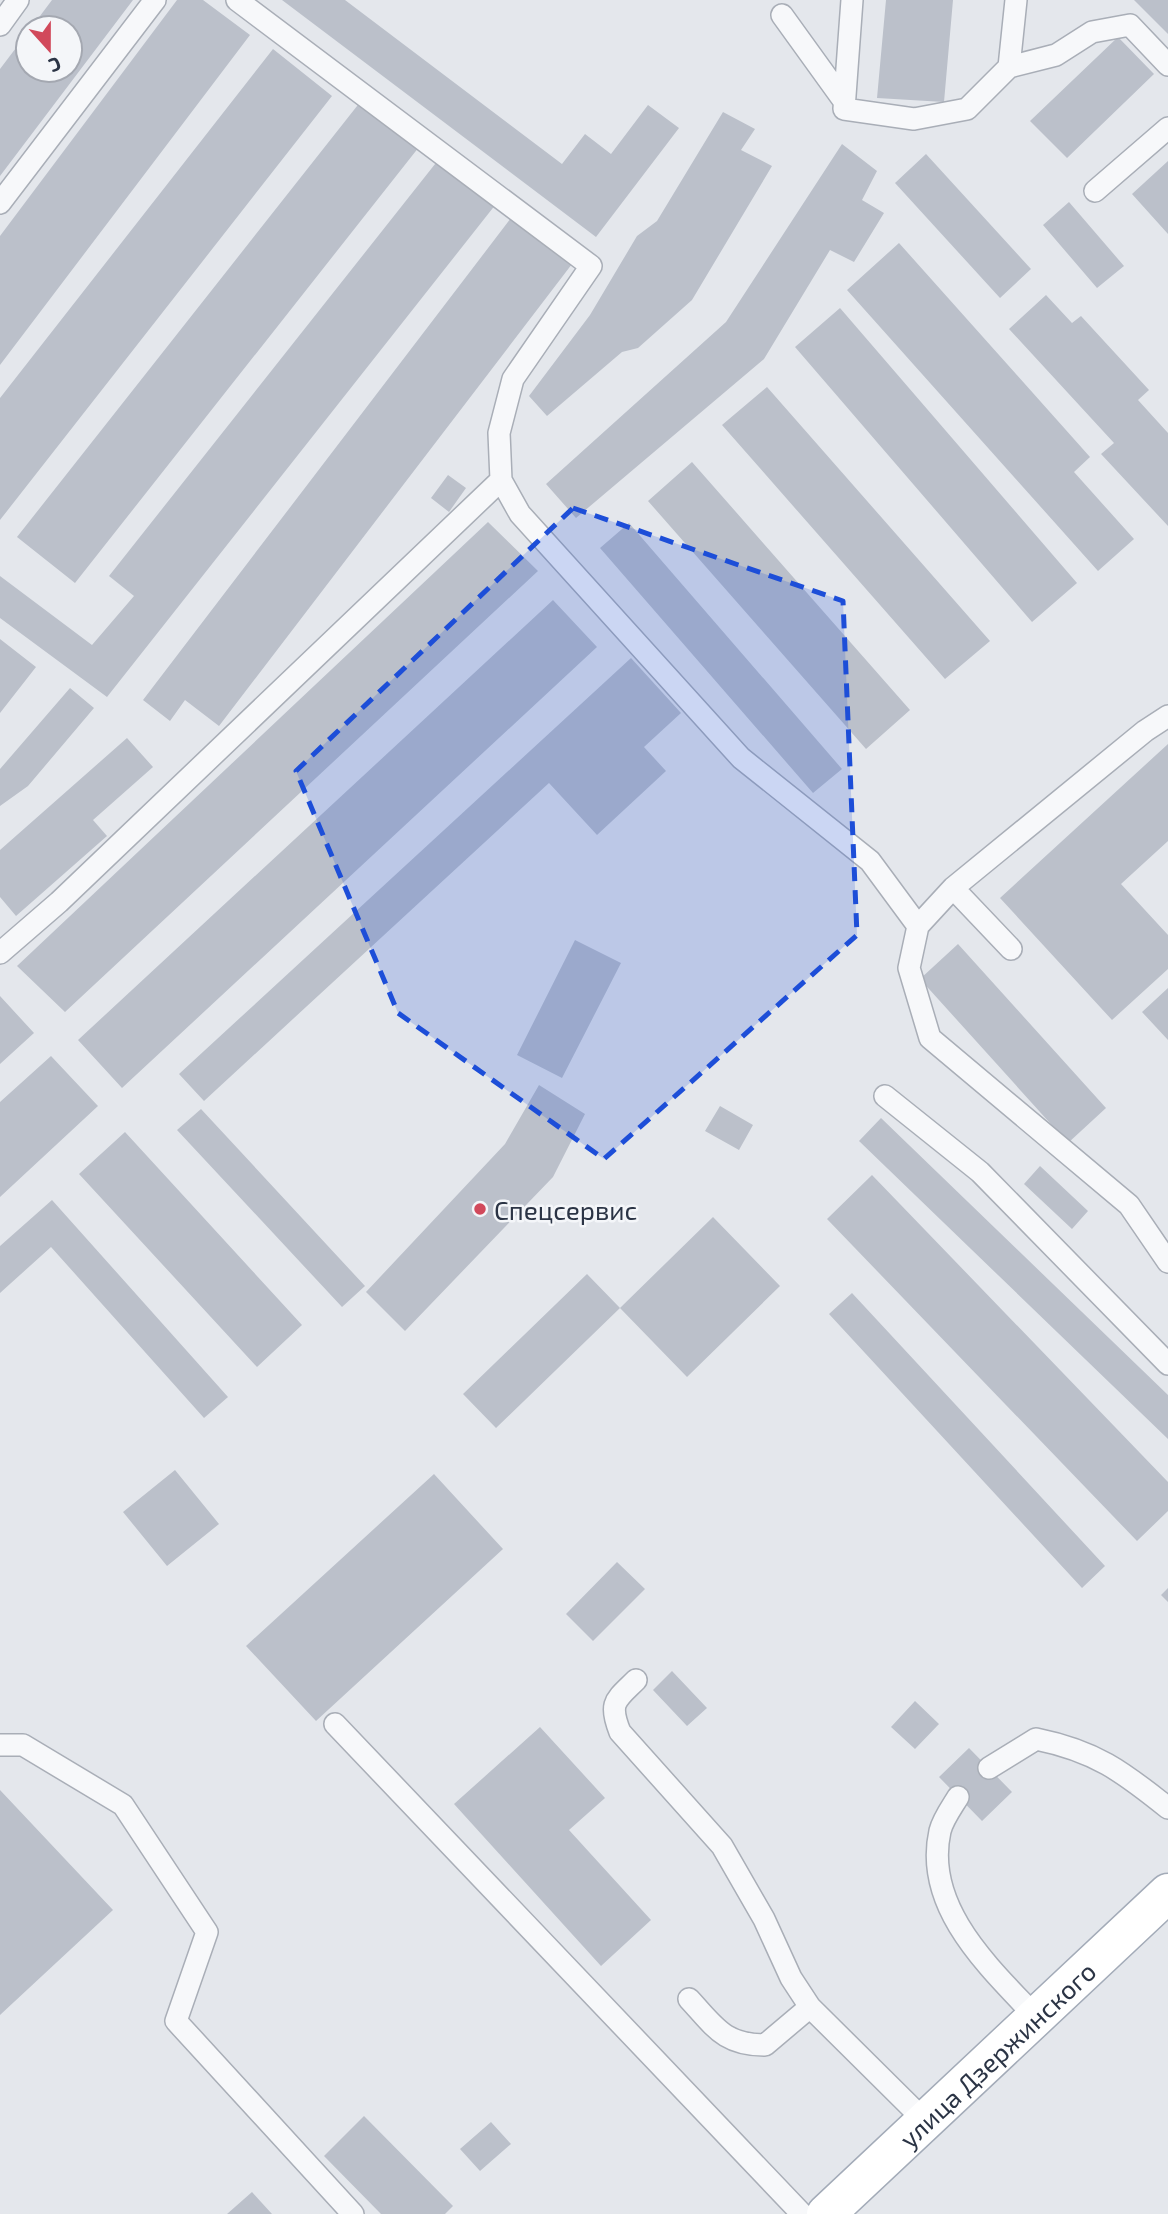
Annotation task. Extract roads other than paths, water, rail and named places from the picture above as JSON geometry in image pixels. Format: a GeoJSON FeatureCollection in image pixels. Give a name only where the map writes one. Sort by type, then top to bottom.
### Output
{"type":"FeatureCollection","features":[{"type":"Feature","properties":{"kind":"main road","name":"улица Дзержинского"},"geometry":{"type":"LineString","coordinates":[[826,2214],[1168,1893]]}},
{"type":"Feature","properties":{"kind":"lane"},"geometry":{"type":"LineString","coordinates":[[0,24],[18,0]]}},
{"type":"Feature","properties":{"kind":"lane"},"geometry":{"type":"LineString","coordinates":[[0,203],[155,0]]}},
{"type":"Feature","properties":{"kind":"lane"},"geometry":{"type":"LineString","coordinates":[[237,0],[591,265],[513,379],[499,433],[501,480],[520,514],[741,758],[870,861],[918,926]]}},
{"type":"Feature","properties":{"kind":"lane"},"geometry":{"type":"LineString","coordinates":[[852,0],[844,109],[914,120],[967,109],[1009,67],[1056,55],[1092,32],[1130,25],[1168,65]]}},
{"type":"Feature","properties":{"kind":"lane"},"geometry":{"type":"LineString","coordinates":[[1009,67],[1016,0]]}},
{"type":"Feature","properties":{"kind":"lane"},"geometry":{"type":"LineString","coordinates":[[782,15],[845,101]]}},
{"type":"Feature","properties":{"kind":"lane"},"geometry":{"type":"LineString","coordinates":[[1095,191],[1168,128]]}},
{"type":"Feature","properties":{"kind":"lane"},"geometry":{"type":"LineString","coordinates":[[0,953],[59,902],[501,480]]}},
{"type":"Feature","properties":{"kind":"lane"},"geometry":{"type":"LineString","coordinates":[[1168,716],[1145,731],[953,888],[918,926],[909,968],[930,1038],[1129,1206],[1168,1262]]}},
{"type":"Feature","properties":{"kind":"lane"},"geometry":{"type":"LineString","coordinates":[[953,888],[1010,949]]}},
{"type":"Feature","properties":{"kind":"lane"},"geometry":{"type":"LineString","coordinates":[[885,1096],[980,1172],[1168,1364]]}},
{"type":"Feature","properties":{"kind":"lane"},"geometry":{"type":"LineString","coordinates":[[636,1680],[615,1702],[612,1713],[620,1732],[722,1846],[764,1919],[791,1978],[810,2007],[925,2121]]}},
{"type":"Feature","properties":{"kind":"lane"},"geometry":{"type":"LineString","coordinates":[[335,1724],[802,2214]]}},
{"type":"Feature","properties":{"kind":"lane"},"geometry":{"type":"LineString","coordinates":[[989,1768],[1037,1739],[1077,1748],[1127,1775],[1168,1808]]}},
{"type":"Feature","properties":{"kind":"lane"},"geometry":{"type":"LineString","coordinates":[[0,1745],[23,1745],[123,1805],[207,1932],[176,2021],[353,2214]]}},
{"type":"Feature","properties":{"kind":"lane"},"geometry":{"type":"LineString","coordinates":[[958,1797],[940,1829],[938,1867],[954,1918],[978,1956],[1036,2017]]}},
{"type":"Feature","properties":{"kind":"lane"},"geometry":{"type":"LineString","coordinates":[[689,1999],[728,2040],[746,2045],[765,2045],[810,2007]]}},
{"type":"Feature","properties":{"kind":"place","name":"Спецсервис"},"geometry":{"type":"Point","coordinates":[480,1209]}}]}
